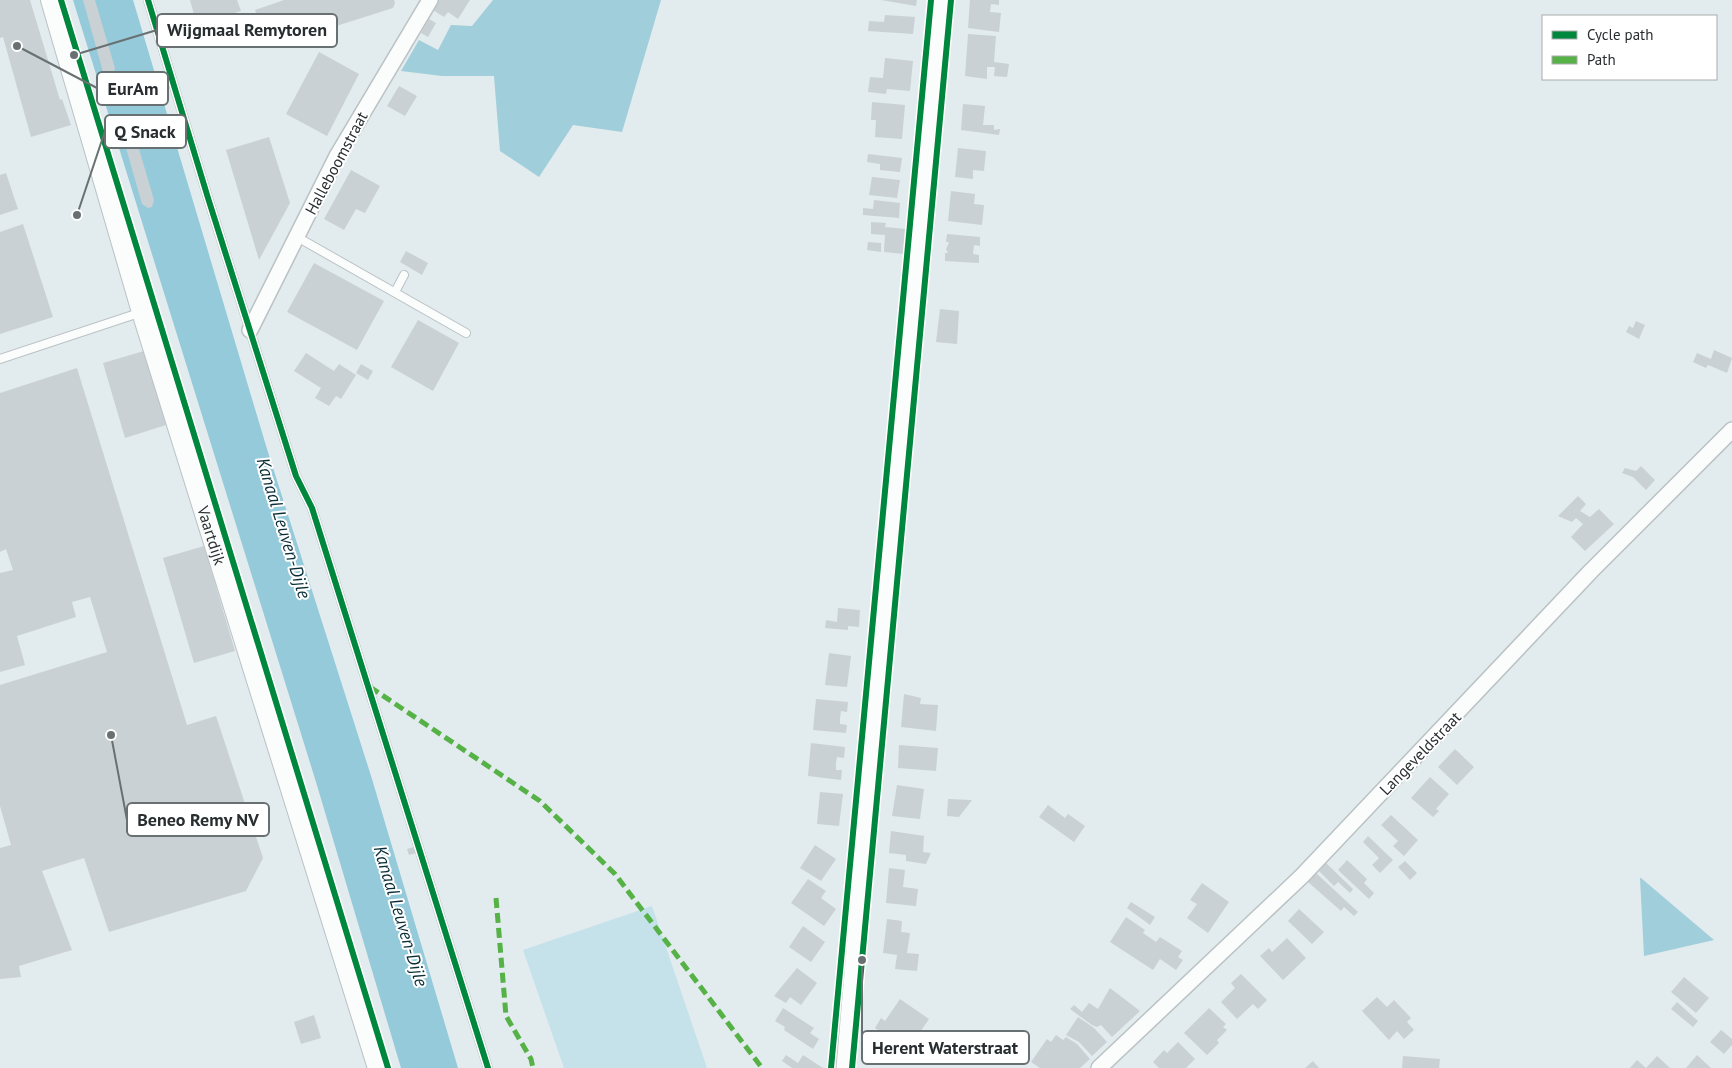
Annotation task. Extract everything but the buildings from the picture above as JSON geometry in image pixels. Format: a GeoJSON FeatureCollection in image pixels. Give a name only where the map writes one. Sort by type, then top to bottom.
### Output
{"type":"FeatureCollection","features":[{"type":"Feature","properties":{"kind":"street","name":"Vaartdijk"},"geometry":{"type":"LineString","coordinates":[[51,0],[142,312],[378,1068]]}},
{"type":"Feature","properties":{"kind":"street","name":"Halleboomstraat"},"geometry":{"type":"LineString","coordinates":[[250,330],[337,156],[430,0]]}},
{"type":"Feature","properties":{"kind":"street"},"geometry":{"type":"LineString","coordinates":[[844,1068],[941,0]]}},
{"type":"Feature","properties":{"kind":"street","name":"Langeveldstraat"},"geometry":{"type":"LineString","coordinates":[[1099,1068],[1302,876],[1591,571],[1732,430]]}},
{"type":"Feature","properties":{"kind":"lane"},"geometry":{"type":"LineString","coordinates":[[148,0],[296,476],[312,508],[361,659],[488,1068]]}},
{"type":"Feature","properties":{"kind":"lane"},"geometry":{"type":"LineString","coordinates":[[297,237],[466,333]]}},
{"type":"Feature","properties":{"kind":"lane"},"geometry":{"type":"LineString","coordinates":[[394,292],[404,275]]}},
{"type":"Feature","properties":{"kind":"lane"},"geometry":{"type":"LineString","coordinates":[[0,359],[142,312]]}},
{"type":"Feature","properties":{"kind":"shaded area"},"geometry":{"type":"Polygon","coordinates":[[[493,0],[661,0],[622,132],[573,125],[539,177],[500,151],[494,76],[442,76],[401,71],[419,40],[438,50],[451,25],[472,26],[493,0]]]}},
{"type":"Feature","properties":{"kind":"shaded area"},"geometry":{"type":"Polygon","coordinates":[[[1641,878],[1714,940],[1644,956],[1641,878]]]}},
{"type":"Feature","properties":{"kind":"shaded area"},"geometry":{"type":"Polygon","coordinates":[[[652,906],[707,1068],[564,1068],[523,950],[652,906]]]}},
{"type":"Feature","properties":{"kind":"water","name":"Kanaal Leuven-Dijle"},"geometry":{"type":"Polygon","coordinates":[[[73,0],[133,0],[267,449],[372,779],[458,1068],[401,1068],[316,782],[73,0]]]}},
{"type":"Feature","properties":{"kind":"marked path"},"geometry":{"type":"LineString","coordinates":[[370,687],[540,801],[615,874],[762,1068]]}},
{"type":"Feature","properties":{"kind":"marked path"},"geometry":{"type":"LineString","coordinates":[[496,898],[506,1016],[531,1059],[533,1068]]}},
{"type":"Feature","properties":{"kind":"cycle path"},"geometry":{"type":"LineString","coordinates":[[61,0],[388,1068]]}},
{"type":"Feature","properties":{"kind":"cycle path"},"geometry":{"type":"LineString","coordinates":[[148,0],[296,476],[312,508],[488,1068]]}},
{"type":"Feature","properties":{"kind":"cycle path"},"geometry":{"type":"LineString","coordinates":[[831,1068],[931,0]]}},
{"type":"Feature","properties":{"kind":"cycle path"},"geometry":{"type":"LineString","coordinates":[[852,1068],[951,0]]}},
{"type":"Feature","properties":{"kind":"place","name":"EurAm"},"geometry":{"type":"Point","coordinates":[17,46]}},
{"type":"Feature","properties":{"kind":"place","name":"Wijgmaal Remytoren"},"geometry":{"type":"Point","coordinates":[74,55]}},
{"type":"Feature","properties":{"kind":"place","name":"Q Snack"},"geometry":{"type":"Point","coordinates":[77,215]}},
{"type":"Feature","properties":{"kind":"place","name":"Beneo Remy NV"},"geometry":{"type":"Point","coordinates":[111,735]}},
{"type":"Feature","properties":{"kind":"place","name":"Herent Waterstraat"},"geometry":{"type":"Point","coordinates":[862,960]}}]}
